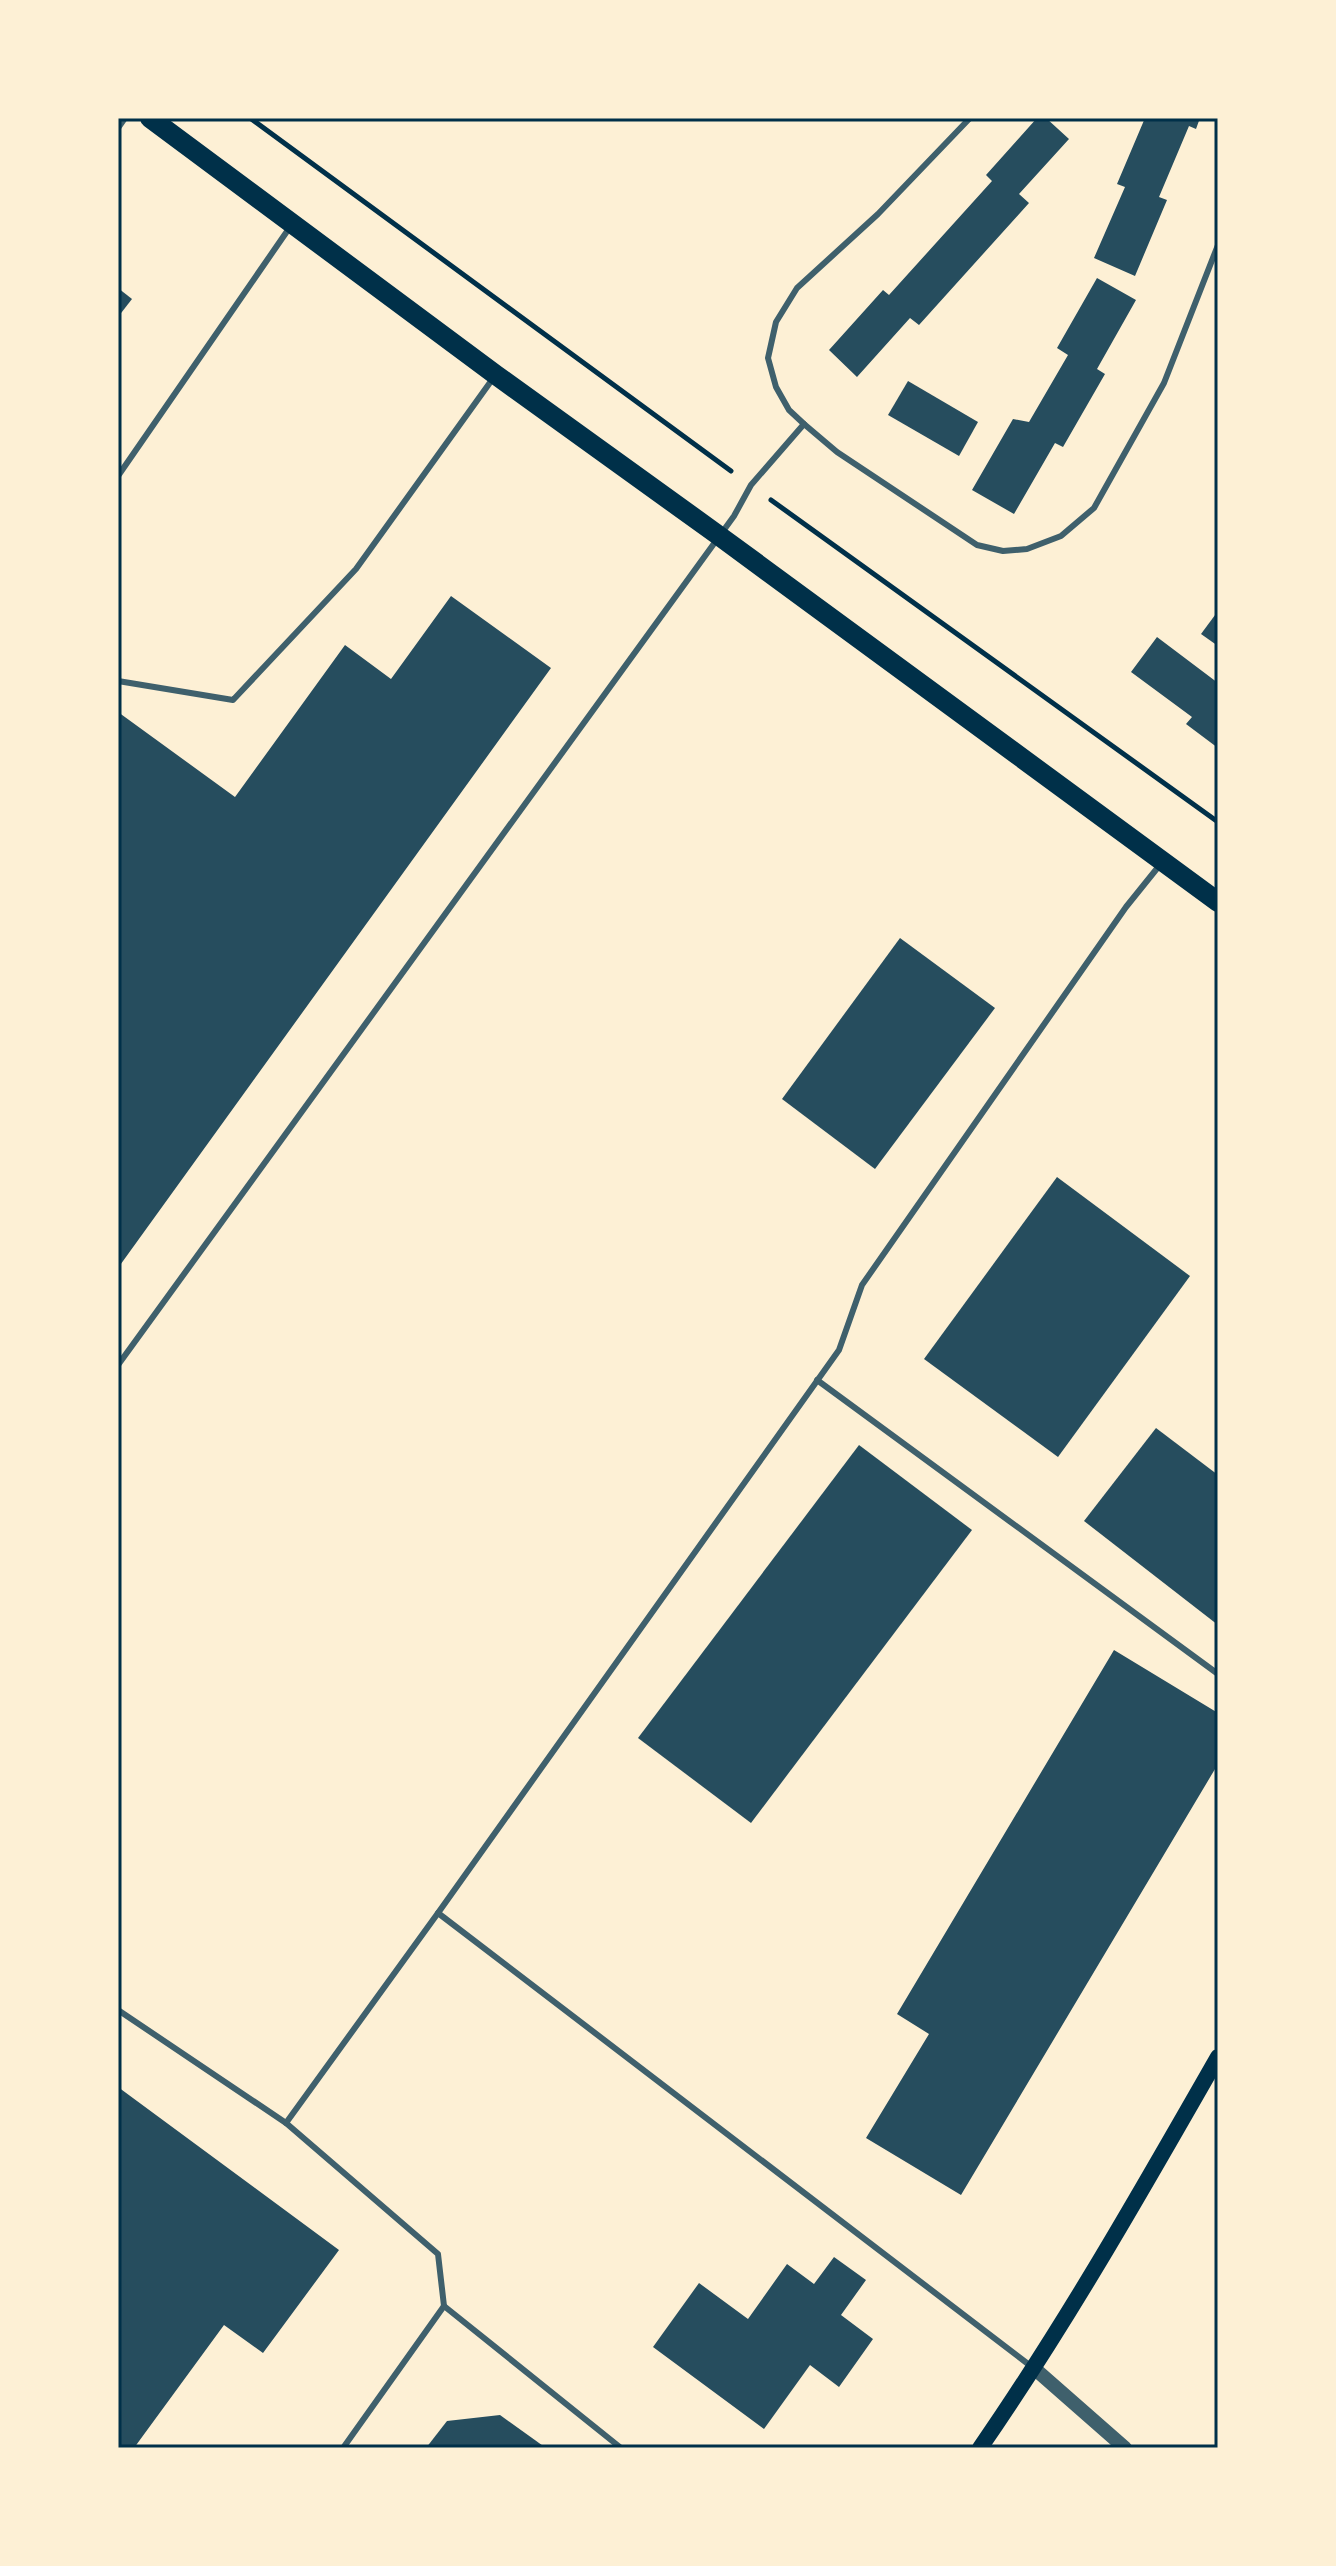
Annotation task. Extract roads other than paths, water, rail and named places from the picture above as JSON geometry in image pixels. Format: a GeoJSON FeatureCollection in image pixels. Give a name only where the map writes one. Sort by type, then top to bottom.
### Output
{"type":"FeatureCollection","features":[{"type":"Feature","properties":{"kind":"main road"},"geometry":{"type":"LineString","coordinates":[[150,118],[496,375],[1218,902]]}},
{"type":"Feature","properties":{"kind":"main road"},"geometry":{"type":"LineString","coordinates":[[980,2448],[1035,2369],[1218,2057]]}},
{"type":"Feature","properties":{"kind":"street"},"geometry":{"type":"LineString","coordinates":[[1035,2369],[1125,2448]]}},
{"type":"Feature","properties":{"kind":"lane"},"geometry":{"type":"LineString","coordinates":[[118,128],[125,118]]}},
{"type":"Feature","properties":{"kind":"lane"},"geometry":{"type":"LineString","coordinates":[[970,118],[878,214],[797,288],[776,322],[768,358],[776,387],[789,410],[804,424],[837,452],[977,545],[1003,551],[1027,549],[1061,536],[1094,508],[1164,383],[1218,245]]}},
{"type":"Feature","properties":{"kind":"lane"},"geometry":{"type":"LineString","coordinates":[[118,476],[258,271],[293,225]]}},
{"type":"Feature","properties":{"kind":"lane"},"geometry":{"type":"LineString","coordinates":[[118,681],[233,700],[356,569],[496,375]]}},
{"type":"Feature","properties":{"kind":"lane"},"geometry":{"type":"LineString","coordinates":[[118,1365],[734,516],[751,485],[804,424]]}},
{"type":"Feature","properties":{"kind":"lane"},"geometry":{"type":"LineString","coordinates":[[286,2123],[839,1350],[862,1285],[1117,920],[1163,862]]}},
{"type":"Feature","properties":{"kind":"lane"},"geometry":{"type":"LineString","coordinates":[[817,1380],[1218,1674]]}},
{"type":"Feature","properties":{"kind":"lane"},"geometry":{"type":"LineString","coordinates":[[438,1913],[1035,2369]]}},
{"type":"Feature","properties":{"kind":"lane"},"geometry":{"type":"LineString","coordinates":[[118,2010],[286,2123],[438,2254],[444,2306],[343,2448]]}},
{"type":"Feature","properties":{"kind":"lane"},"geometry":{"type":"LineString","coordinates":[[444,2306],[621,2448]]}}]}
